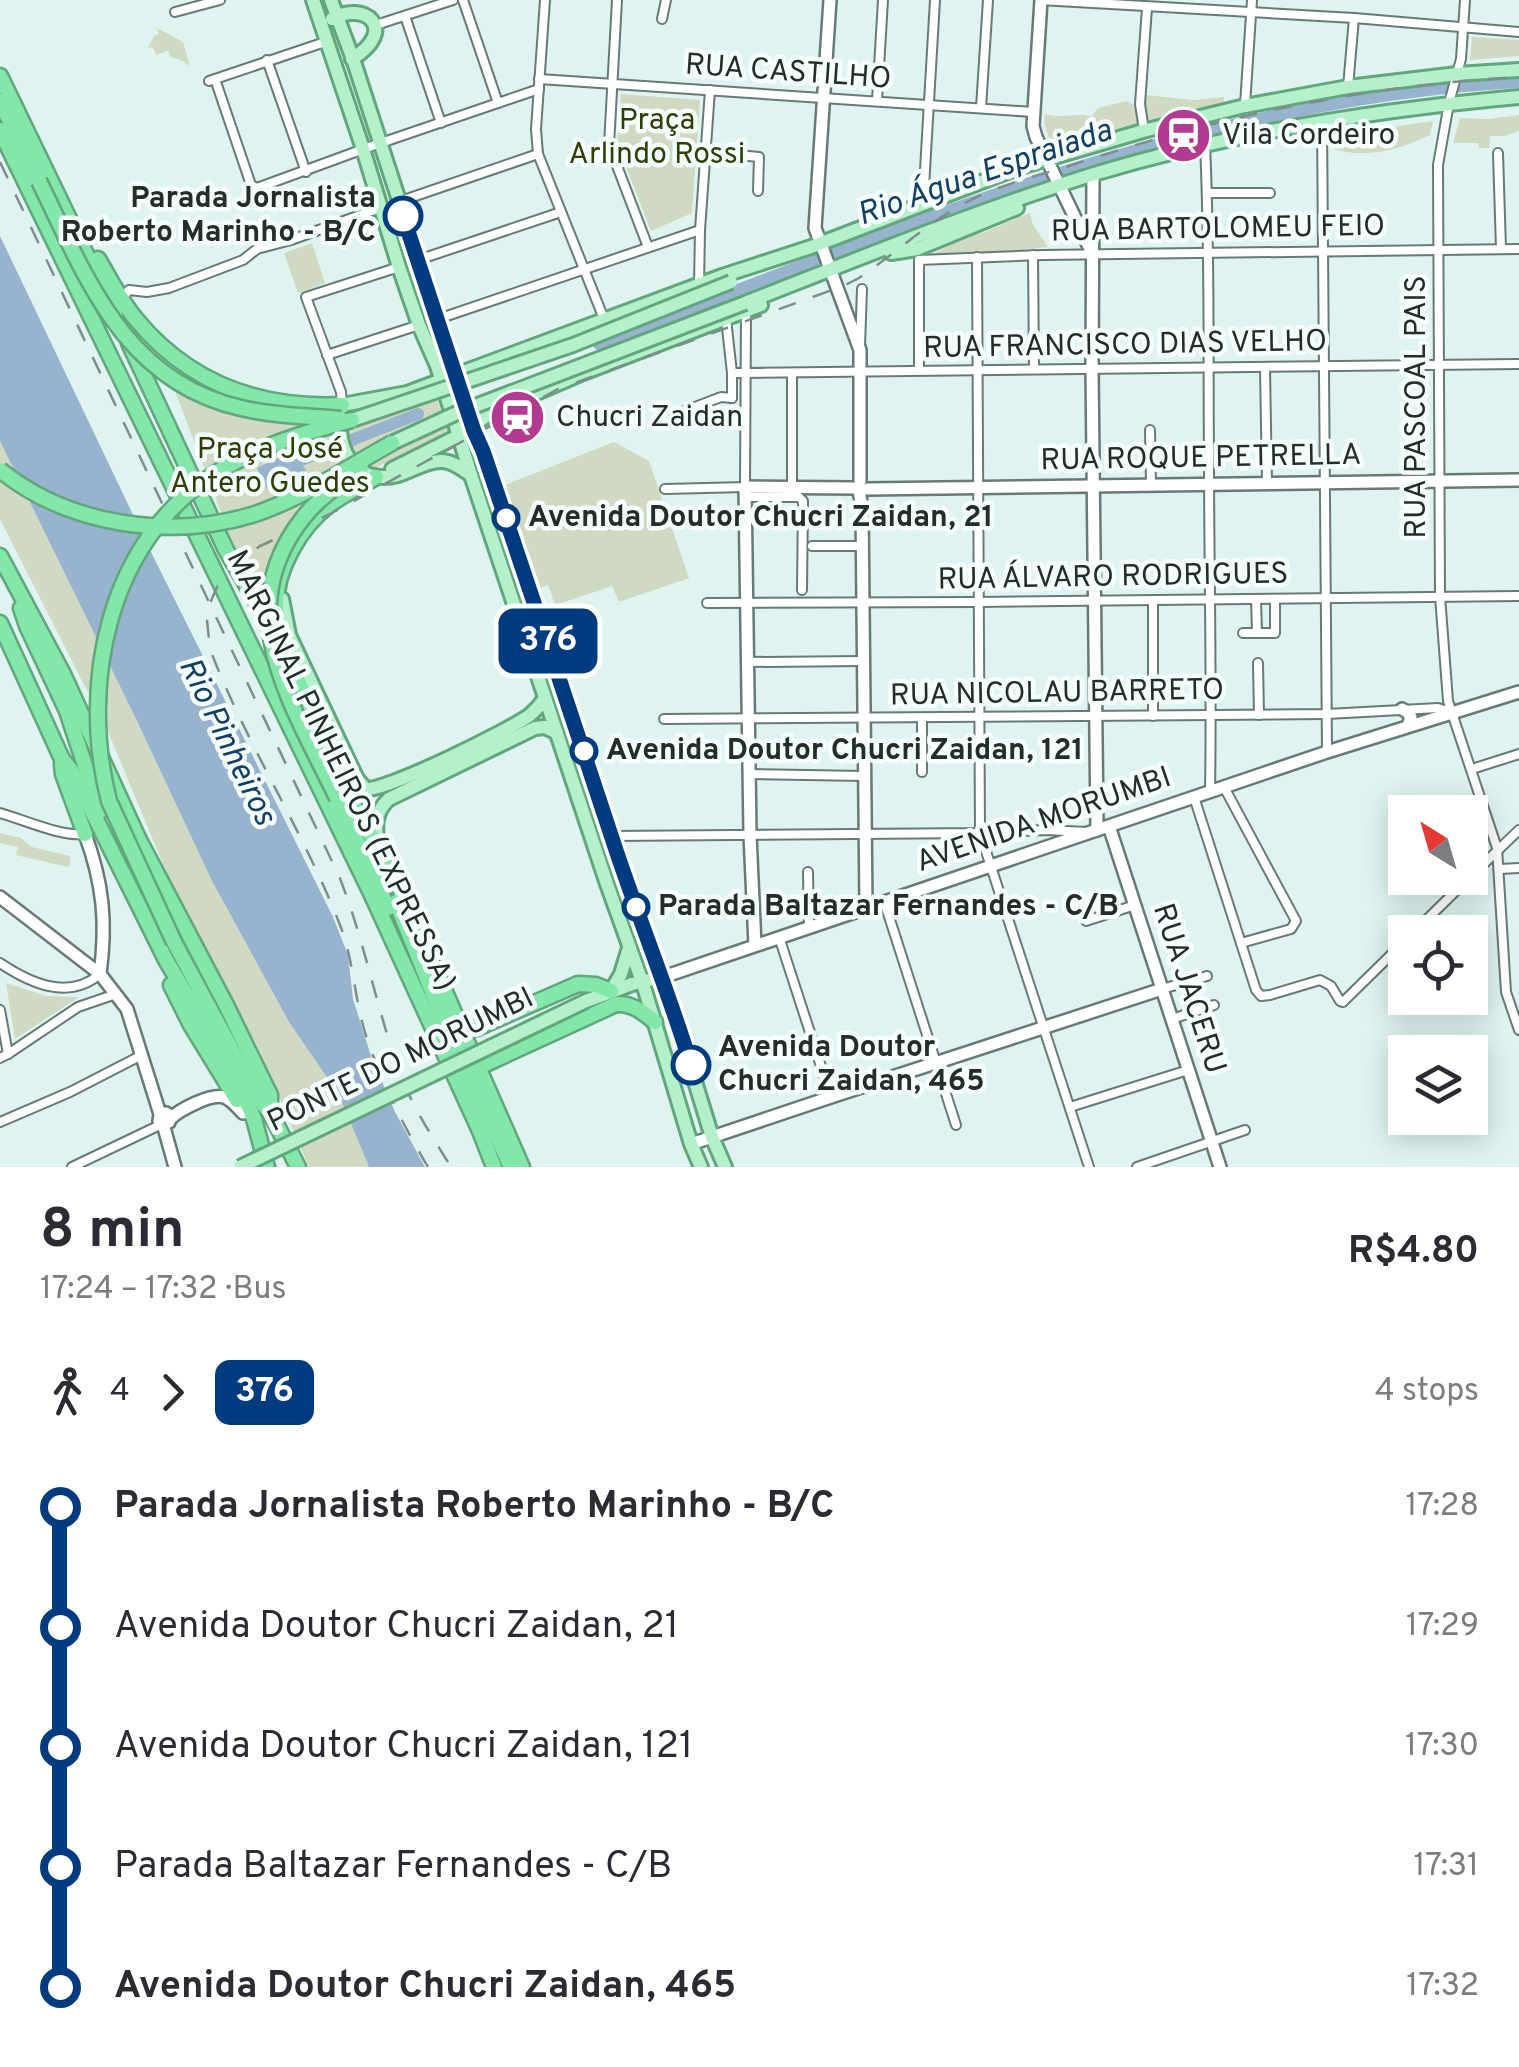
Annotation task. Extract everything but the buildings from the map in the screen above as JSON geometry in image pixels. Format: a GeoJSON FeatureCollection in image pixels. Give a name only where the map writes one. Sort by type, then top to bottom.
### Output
{"type":"FeatureCollection","features":[{"type":"Feature","properties":{"kind":"highway"},"geometry":{"type":"LineString","coordinates":[[0,76],[226,550],[284,649],[391,915],[408,976]]}},
{"type":"Feature","properties":{"kind":"highway"},"geometry":{"type":"LineString","coordinates":[[0,100],[107,313],[136,350],[162,372],[200,394],[238,408],[345,424]]}},
{"type":"Feature","properties":{"kind":"highway","name":"MARGINAL PINHEIROS (EXPRESSA)"},"geometry":{"type":"LineString","coordinates":[[0,130],[340,830],[494,1167]]}},
{"type":"Feature","properties":{"kind":"highway"},"geometry":{"type":"LineString","coordinates":[[74,227],[125,294],[135,318],[177,361],[217,385],[243,394],[279,402],[342,405]]}},
{"type":"Feature","properties":{"kind":"highway"},"geometry":{"type":"LineString","coordinates":[[298,1167],[174,942],[109,801],[100,752],[101,670],[107,626],[124,582],[138,552],[172,508],[215,473],[237,461],[308,432],[345,424]]}},
{"type":"Feature","properties":{"kind":"highway"},"geometry":{"type":"LineString","coordinates":[[0,470],[34,494],[96,517],[176,527],[256,514],[392,443]]}},
{"type":"Feature","properties":{"kind":"highway"},"geometry":{"type":"LineString","coordinates":[[392,443],[305,515],[292,534],[279,559],[270,594],[270,633],[277,668],[406,930],[511,1167]]}},
{"type":"Feature","properties":{"kind":"highway"},"geometry":{"type":"LineString","coordinates":[[179,449],[225,594]]}},
{"type":"Feature","properties":{"kind":"highway"},"geometry":{"type":"LineString","coordinates":[[284,649],[276,608],[284,566],[318,514],[376,477]]}},
{"type":"Feature","properties":{"kind":"highway"},"geometry":{"type":"LineString","coordinates":[[0,556],[62,674],[138,838],[226,1005],[270,1096],[270,1112]]}},
{"type":"Feature","properties":{"kind":"highway"},"geometry":{"type":"LineString","coordinates":[[12,578],[26,626],[58,689],[79,746],[102,830]]}},
{"type":"Feature","properties":{"kind":"highway"},"geometry":{"type":"LineString","coordinates":[[0,623],[62,759],[85,834]]}},
{"type":"Feature","properties":{"kind":"highway"},"geometry":{"type":"LineString","coordinates":[[62,759],[72,770],[166,960],[241,1088],[268,1167]]}},
{"type":"Feature","properties":{"kind":"highway"},"geometry":{"type":"LineString","coordinates":[[344,803],[394,876],[522,1167]]}},
{"type":"Feature","properties":{"kind":"highway"},"geometry":{"type":"LineString","coordinates":[[166,960],[166,974],[191,1025],[244,1112],[258,1167]]}},
{"type":"Feature","properties":{"kind":"highway"},"geometry":{"type":"LineString","coordinates":[[460,1026],[477,1028],[578,984],[611,991]]}},
{"type":"Feature","properties":{"kind":"highway"},"geometry":{"type":"LineString","coordinates":[[479,1067],[616,1004],[644,1012],[654,1022]]}},
{"type":"Feature","properties":{"kind":"highway"},"geometry":{"type":"LineString","coordinates":[[496,1020],[486,1043],[497,1058]]}},
{"type":"Feature","properties":{"kind":"main road"},"geometry":{"type":"LineString","coordinates":[[313,0],[701,1167]]}},
{"type":"Feature","properties":{"kind":"main road"},"geometry":{"type":"LineString","coordinates":[[331,0],[724,1167]]}},
{"type":"Feature","properties":{"kind":"main road"},"geometry":{"type":"LineString","coordinates":[[326,35],[336,16],[349,12],[362,14],[376,25],[372,43],[352,59]]}},
{"type":"Feature","properties":{"kind":"main road"},"geometry":{"type":"LineString","coordinates":[[376,477],[460,436],[492,412],[726,319],[826,257],[924,204],[1144,130],[1246,106],[1348,87],[1519,70]]}},
{"type":"Feature","properties":{"kind":"main road"},"geometry":{"type":"LineString","coordinates":[[470,476],[444,461],[376,477],[358,468],[346,455],[342,405],[407,393],[799,252],[826,257],[868,256],[1058,182],[1322,120],[1450,100],[1519,97]]}},
{"type":"Feature","properties":{"kind":"main road"},"geometry":{"type":"LineString","coordinates":[[345,424],[574,345],[799,252]]}},
{"type":"Feature","properties":{"kind":"main road"},"geometry":{"type":"LineString","coordinates":[[392,443],[535,382],[745,307]]}},
{"type":"Feature","properties":{"kind":"main road"},"geometry":{"type":"LineString","coordinates":[[407,393],[426,370],[428,345]]}},
{"type":"Feature","properties":{"kind":"main road"},"geometry":{"type":"LineString","coordinates":[[446,345],[457,358],[484,364]]}},
{"type":"Feature","properties":{"kind":"main road"},"geometry":{"type":"LineString","coordinates":[[481,447],[481,425],[492,412]]}},
{"type":"Feature","properties":{"kind":"main road"},"geometry":{"type":"LineString","coordinates":[[464,451],[481,447]]}},
{"type":"Feature","properties":{"kind":"main road"},"geometry":{"type":"LineString","coordinates":[[284,566],[283,610],[289,635],[362,787],[371,790],[534,721],[557,733]]}},
{"type":"Feature","properties":{"kind":"main road"},"geometry":{"type":"LineString","coordinates":[[378,848],[376,822],[381,806],[534,721],[546,698]]}},
{"type":"Feature","properties":{"kind":"main road"},"geometry":{"type":"LineString","coordinates":[[371,790],[373,801],[381,806]]}},
{"type":"Feature","properties":{"kind":"main road"},"geometry":{"type":"LineString","coordinates":[[611,991],[630,946]]}},
{"type":"Feature","properties":{"kind":"main road","name":"AVENIDA MORUMBI"},"geometry":{"type":"LineString","coordinates":[[586,1001],[662,977]]}},
{"type":"Feature","properties":{"kind":"main road","name":"PONTE DO MORUMBI"},"geometry":{"type":"LineString","coordinates":[[240,1167],[586,1001]]}},
{"type":"Feature","properties":{"kind":"street"},"geometry":{"type":"LineString","coordinates":[[176,12],[220,0]]}},
{"type":"Feature","properties":{"kind":"street"},"geometry":{"type":"LineString","coordinates":[[376,25],[453,0]]}},
{"type":"Feature","properties":{"kind":"street"},"geometry":{"type":"LineString","coordinates":[[463,0],[498,103]]}},
{"type":"Feature","properties":{"kind":"street"},"geometry":{"type":"LineString","coordinates":[[545,0],[538,154],[604,319]]}},
{"type":"Feature","properties":{"kind":"street"},"geometry":{"type":"LineString","coordinates":[[617,0],[608,145],[648,248]]}},
{"type":"Feature","properties":{"kind":"street"},"geometry":{"type":"LineString","coordinates":[[662,20],[666,0]]}},
{"type":"Feature","properties":{"kind":"street"},"geometry":{"type":"LineString","coordinates":[[830,0],[816,228],[860,350]]}},
{"type":"Feature","properties":{"kind":"street"},"geometry":{"type":"LineString","coordinates":[[877,100],[883,0]]}},
{"type":"Feature","properties":{"kind":"street"},"geometry":{"type":"LineString","coordinates":[[924,204],[935,0]]}},
{"type":"Feature","properties":{"kind":"street"},"geometry":{"type":"LineString","coordinates":[[980,108],[988,0]]}},
{"type":"Feature","properties":{"kind":"street"},"geometry":{"type":"LineString","coordinates":[[1092,255],[1036,137],[1033,112],[1040,0],[1519,32]]}},
{"type":"Feature","properties":{"kind":"street"},"geometry":{"type":"LineString","coordinates":[[1246,106],[1252,0]]}},
{"type":"Feature","properties":{"kind":"street","name":"RUA PASCOAL PAIS"},"geometry":{"type":"LineString","coordinates":[[1465,0],[1461,59],[1438,165],[1440,596],[1450,712],[1497,848],[1508,1002],[1519,1030]]}},
{"type":"Feature","properties":{"kind":"street"},"geometry":{"type":"LineString","coordinates":[[1144,130],[1140,104],[1147,8]]}},
{"type":"Feature","properties":{"kind":"street"},"geometry":{"type":"LineString","coordinates":[[405,16],[441,123]]}},
{"type":"Feature","properties":{"kind":"street"},"geometry":{"type":"LineString","coordinates":[[1348,87],[1354,18]]}},
{"type":"Feature","properties":{"kind":"street"},"geometry":{"type":"LineString","coordinates":[[326,35],[212,80],[252,185],[262,188],[364,148],[498,103],[539,84]]}},
{"type":"Feature","properties":{"kind":"street"},"geometry":{"type":"LineString","coordinates":[[267,60],[306,172]]}},
{"type":"Feature","properties":{"kind":"street","name":"RUA CASTILHO"},"geometry":{"type":"LineString","coordinates":[[539,84],[612,84],[1033,112]]}},
{"type":"Feature","properties":{"kind":"street"},"geometry":{"type":"LineString","coordinates":[[699,285],[710,90]]}},
{"type":"Feature","properties":{"kind":"street"},"geometry":{"type":"LineString","coordinates":[[1322,120],[1327,752]]}},
{"type":"Feature","properties":{"kind":"street"},"geometry":{"type":"LineString","coordinates":[[1204,145],[1210,792]]}},
{"type":"Feature","properties":{"kind":"street"},"geometry":{"type":"LineString","coordinates":[[706,152],[759,157],[758,191]]}},
{"type":"Feature","properties":{"kind":"street"},"geometry":{"type":"LineString","coordinates":[[1498,152],[1500,250]]}},
{"type":"Feature","properties":{"kind":"street"},"geometry":{"type":"LineString","coordinates":[[398,202],[538,154]]}},
{"type":"Feature","properties":{"kind":"street","name":"RUA JACERU"},"geometry":{"type":"LineString","coordinates":[[1094,174],[1092,368],[1098,829],[1135,905],[1220,1167]]}},
{"type":"Feature","properties":{"kind":"street"},"geometry":{"type":"LineString","coordinates":[[1207,193],[1270,193]]}},
{"type":"Feature","properties":{"kind":"street"},"geometry":{"type":"LineString","coordinates":[[125,294],[169,288],[242,260],[258,249],[380,208]]}},
{"type":"Feature","properties":{"kind":"street"},"geometry":{"type":"LineString","coordinates":[[418,260],[561,212]]}},
{"type":"Feature","properties":{"kind":"street"},"geometry":{"type":"LineString","coordinates":[[438,319],[700,230]]}},
{"type":"Feature","properties":{"kind":"street","name":"RUA BARTOLOMEU FEIO"},"geometry":{"type":"LineString","coordinates":[[920,370],[918,260],[1519,249]]}},
{"type":"Feature","properties":{"kind":"street"},"geometry":{"type":"LineString","coordinates":[[1032,255],[1034,369]]}},
{"type":"Feature","properties":{"kind":"street"},"geometry":{"type":"LineString","coordinates":[[977,257],[980,833],[1089,1167]]}},
{"type":"Feature","properties":{"kind":"street"},"geometry":{"type":"LineString","coordinates":[[342,405],[341,392],[306,297],[400,267]]}},
{"type":"Feature","properties":{"kind":"street"},"geometry":{"type":"LineString","coordinates":[[862,289],[866,907]]}},
{"type":"Feature","properties":{"kind":"street"},"geometry":{"type":"LineString","coordinates":[[745,307],[750,835],[755,945]]}},
{"type":"Feature","properties":{"kind":"street"},"geometry":{"type":"LineString","coordinates":[[726,319],[732,398]]}},
{"type":"Feature","properties":{"kind":"street"},"geometry":{"type":"LineString","coordinates":[[327,355],[420,325]]}},
{"type":"Feature","properties":{"kind":"street","name":"RUA FRANCISCO DIAS VELHO"},"geometry":{"type":"LineString","coordinates":[[732,373],[1519,364]]}},
{"type":"Feature","properties":{"kind":"street"},"geometry":{"type":"LineString","coordinates":[[1266,368],[1266,483]]}},
{"type":"Feature","properties":{"kind":"street"},"geometry":{"type":"LineString","coordinates":[[792,373],[792,489]]}},
{"type":"Feature","properties":{"kind":"street"},"geometry":{"type":"LineString","coordinates":[[674,415],[722,397],[746,403]]}},
{"type":"Feature","properties":{"kind":"street"},"geometry":{"type":"LineString","coordinates":[[1150,430],[1151,485]]}},
{"type":"Feature","properties":{"kind":"street","name":"RUA ROQUE PETRELLA"},"geometry":{"type":"LineString","coordinates":[[665,489],[746,492],[862,484],[977,487],[1519,480]]}},
{"type":"Feature","properties":{"kind":"street"},"geometry":{"type":"LineString","coordinates":[[746,492],[798,497],[804,502],[802,590]]}},
{"type":"Feature","properties":{"kind":"street"},"geometry":{"type":"LineString","coordinates":[[812,546],[862,546]]}},
{"type":"Feature","properties":{"kind":"street","name":"RUA ÁLVARO RODRIGUES"},"geometry":{"type":"LineString","coordinates":[[707,603],[1519,596]]}},
{"type":"Feature","properties":{"kind":"street"},"geometry":{"type":"LineString","coordinates":[[1243,632],[1276,632],[1275,599]]}},
{"type":"Feature","properties":{"kind":"street"},"geometry":{"type":"LineString","coordinates":[[1152,600],[1154,716]]}},
{"type":"Feature","properties":{"kind":"street"},"geometry":{"type":"LineString","coordinates":[[1256,600],[1257,632]]}},
{"type":"Feature","properties":{"kind":"street"},"geometry":{"type":"LineString","coordinates":[[748,662],[863,661]]}},
{"type":"Feature","properties":{"kind":"street"},"geometry":{"type":"LineString","coordinates":[[1258,663],[1259,715]]}},
{"type":"Feature","properties":{"kind":"street","name":"AVENIDA MORUMBI"},"geometry":{"type":"LineString","coordinates":[[662,977],[1327,752],[1519,692]]}},
{"type":"Feature","properties":{"kind":"street","name":"RUA NICOLAU BARRETO"},"geometry":{"type":"LineString","coordinates":[[664,719],[1212,716],[1438,708],[1450,712]]}},
{"type":"Feature","properties":{"kind":"street"},"geometry":{"type":"LineString","coordinates":[[1402,709],[1411,717],[1408,726]]}},
{"type":"Feature","properties":{"kind":"street"},"geometry":{"type":"LineString","coordinates":[[922,718],[922,772]]}},
{"type":"Feature","properties":{"kind":"street"},"geometry":{"type":"LineString","coordinates":[[1472,770],[1519,754]]}},
{"type":"Feature","properties":{"kind":"street"},"geometry":{"type":"LineString","coordinates":[[750,774],[864,776]]}},
{"type":"Feature","properties":{"kind":"street"},"geometry":{"type":"LineString","coordinates":[[1224,787],[1296,921],[1291,928],[1241,943]]}},
{"type":"Feature","properties":{"kind":"street"},"geometry":{"type":"LineString","coordinates":[[1194,797],[1261,996],[1320,980],[1331,986],[1342,1002],[1388,958]]}},
{"type":"Feature","properties":{"kind":"street"},"geometry":{"type":"LineString","coordinates":[[0,813],[62,834],[85,834],[103,905],[100,974]]}},
{"type":"Feature","properties":{"kind":"street"},"geometry":{"type":"LineString","coordinates":[[611,836],[1098,829]]}},
{"type":"Feature","properties":{"kind":"street"},"geometry":{"type":"LineString","coordinates":[[1488,858],[1519,830]]}},
{"type":"Feature","properties":{"kind":"street"},"geometry":{"type":"LineString","coordinates":[[1499,869],[1519,868]]}},
{"type":"Feature","properties":{"kind":"street"},"geometry":{"type":"LineString","coordinates":[[808,872],[809,926]]}},
{"type":"Feature","properties":{"kind":"street"},"geometry":{"type":"LineString","coordinates":[[1431,915],[1452,895]]}},
{"type":"Feature","properties":{"kind":"street"},"geometry":{"type":"LineString","coordinates":[[0,898],[100,974],[127,1009],[153,1096],[164,1119],[175,1167]]}},
{"type":"Feature","properties":{"kind":"street"},"geometry":{"type":"LineString","coordinates":[[884,901],[956,1125]]}},
{"type":"Feature","properties":{"kind":"street"},"geometry":{"type":"LineString","coordinates":[[1086,921],[1135,905]]}},
{"type":"Feature","properties":{"kind":"street"},"geometry":{"type":"LineString","coordinates":[[779,937],[831,1096]]}},
{"type":"Feature","properties":{"kind":"street"},"geometry":{"type":"LineString","coordinates":[[0,964],[40,984],[74,988],[86,994],[89,1002]]}},
{"type":"Feature","properties":{"kind":"street"},"geometry":{"type":"LineString","coordinates":[[74,988],[100,974]]}},
{"type":"Feature","properties":{"kind":"street"},"geometry":{"type":"LineString","coordinates":[[692,1144],[1207,976]]}},
{"type":"Feature","properties":{"kind":"street"},"geometry":{"type":"LineString","coordinates":[[1506,982],[1519,979]]}},
{"type":"Feature","properties":{"kind":"street"},"geometry":{"type":"LineString","coordinates":[[0,1010],[4,1056],[89,1002],[116,994]]}},
{"type":"Feature","properties":{"kind":"street"},"geometry":{"type":"LineString","coordinates":[[1172,1019],[1214,1005]]}},
{"type":"Feature","properties":{"kind":"street"},"geometry":{"type":"LineString","coordinates":[[0,1122],[142,1055]]}},
{"type":"Feature","properties":{"kind":"street"},"geometry":{"type":"LineString","coordinates":[[1070,1107],[1188,1070]]}},
{"type":"Feature","properties":{"kind":"street"},"geometry":{"type":"LineString","coordinates":[[72,1167],[187,1107],[218,1096],[244,1112]]}},
{"type":"Feature","properties":{"kind":"street"},"geometry":{"type":"LineString","coordinates":[[1137,1167],[1245,1130]]}},
{"type":"Feature","properties":{"kind":"green space"},"geometry":{"type":"Polygon","coordinates":[[[157,28],[183,42],[190,66],[171,57],[168,51],[156,55],[153,47],[148,48],[159,34],[157,28]]]}},
{"type":"Feature","properties":{"kind":"green space"},"geometry":{"type":"Polygon","coordinates":[[[1472,37],[1519,40],[1519,56],[1470,60],[1472,37]]]}},
{"type":"Feature","properties":{"kind":"green space","name":"Praça Arlindo Rossi"},"geometry":{"type":"Polygon","coordinates":[[[621,94],[700,100],[692,213],[651,231],[617,144],[621,94]]]}},
{"type":"Feature","properties":{"kind":"green space"},"geometry":{"type":"Polygon","coordinates":[[[1146,95],[1194,100],[1224,97],[1224,110],[1145,125],[1146,95]]]}},
{"type":"Feature","properties":{"kind":"green space"},"geometry":{"type":"Polygon","coordinates":[[[1126,101],[1134,105],[1143,131],[1097,136],[1053,151],[1045,114],[1092,116],[1098,108],[1126,101]]]}},
{"type":"Feature","properties":{"kind":"green space"},"geometry":{"type":"Polygon","coordinates":[[[1519,115],[1519,131],[1490,136],[1489,148],[1479,148],[1478,143],[1453,143],[1460,118],[1519,115]]]}},
{"type":"Feature","properties":{"kind":"green space"},"geometry":{"type":"Polygon","coordinates":[[[1433,121],[1430,135],[1395,149],[1359,153],[1333,149],[1337,135],[1433,121]]]}},
{"type":"Feature","properties":{"kind":"green space"},"geometry":{"type":"Polygon","coordinates":[[[1030,213],[1048,247],[932,255],[968,235],[1030,213]]]}},
{"type":"Feature","properties":{"kind":"green space"},"geometry":{"type":"Polygon","coordinates":[[[312,243],[325,283],[298,293],[284,253],[312,243]]]}},
{"type":"Feature","properties":{"kind":"green space","name":"Praça José Antero Guedes"},"geometry":{"type":"Polygon","coordinates":[[[124,310],[147,342],[208,385],[215,395],[235,403],[247,401],[293,409],[430,382],[449,432],[375,468],[334,493],[311,513],[266,611],[242,567],[168,373],[141,349],[119,315],[124,310]]]}},
{"type":"Feature","properties":{"kind":"green space"},"geometry":{"type":"Polygon","coordinates":[[[0,441],[212,881],[289,1022],[339,1095],[369,1167],[309,1167],[257,1046],[173,888],[109,734],[0,519],[0,441]]]}},
{"type":"Feature","properties":{"kind":"green space"},"geometry":{"type":"Polygon","coordinates":[[[614,442],[649,461],[689,578],[619,602],[612,586],[555,605],[548,585],[537,590],[502,486],[614,442]]]}},
{"type":"Feature","properties":{"kind":"green space"},"geometry":{"type":"Polygon","coordinates":[[[0,833],[21,838],[32,847],[70,856],[70,865],[16,855],[18,847],[0,843],[0,833]]]}},
{"type":"Feature","properties":{"kind":"green space"},"geometry":{"type":"Polygon","coordinates":[[[6,983],[46,996],[79,997],[15,1039],[6,983]]]}},
{"type":"Feature","properties":{"kind":"water","name":"Rio Pinheiros"},"geometry":{"type":"Polygon","coordinates":[[[0,236],[147,544],[333,917],[348,955],[353,999],[371,1056],[425,1167],[369,1167],[339,1095],[289,1022],[212,881],[0,441],[0,236]]]}},
{"type":"Feature","properties":{"kind":"water"},"geometry":{"type":"Polygon","coordinates":[[[296,450],[306,471],[267,489],[257,468],[296,450]]]}},
{"type":"Feature","properties":{"kind":"waterway","name":"Rio Água Espraiada"},"geometry":{"type":"LineString","coordinates":[[599,344],[936,215],[1164,142],[1280,114],[1398,94],[1519,82]]}},
{"type":"Feature","properties":{"kind":"waterway","name":"Rio Água Espraiada"},"geometry":{"type":"LineString","coordinates":[[262,479],[418,414]]}},
{"type":"Feature","properties":{"kind":"railway"},"geometry":{"type":"LineString","coordinates":[[428,1167],[392,1100],[370,1047],[344,938],[325,890],[240,719],[210,649],[207,620],[211,601],[236,564],[260,546],[330,514],[558,389],[843,286],[951,211],[991,191],[1237,118],[1406,87],[1519,77]]}},
{"type":"Feature","properties":{"kind":"railway"},"geometry":{"type":"LineString","coordinates":[[0,162],[339,876],[399,1071],[451,1167]]}},
{"type":"Feature","properties":{"kind":"bus line","name":"376"},"geometry":{"type":"LineString","coordinates":[[403,216],[691,1065]]}},
{"type":"Feature","properties":{"kind":"place","name":"Vila Cordeiro"},"geometry":{"type":"Point","coordinates":[1183,136]}},
{"type":"Feature","properties":{"kind":"place","name":"Parada Jornalista Roberto Marinho - B/C"},"geometry":{"type":"Point","coordinates":[403,216]}},
{"type":"Feature","properties":{"kind":"place","name":"Chucri Zaidan"},"geometry":{"type":"Point","coordinates":[517,418]}},
{"type":"Feature","properties":{"kind":"place","name":"Avenida Doutor Chucri Zaidan, 21"},"geometry":{"type":"Point","coordinates":[506,518]}},
{"type":"Feature","properties":{"kind":"place","name":"Avenida Doutor Chucri Zaidan, 121"},"geometry":{"type":"Point","coordinates":[584,751]}},
{"type":"Feature","properties":{"kind":"place","name":"Parada Baltazar Fernandes - C/B"},"geometry":{"type":"Point","coordinates":[636,907]}},
{"type":"Feature","properties":{"kind":"place","name":"Avenida Doutor Chucri Zaidan, 465"},"geometry":{"type":"Point","coordinates":[691,1065]}}]}
